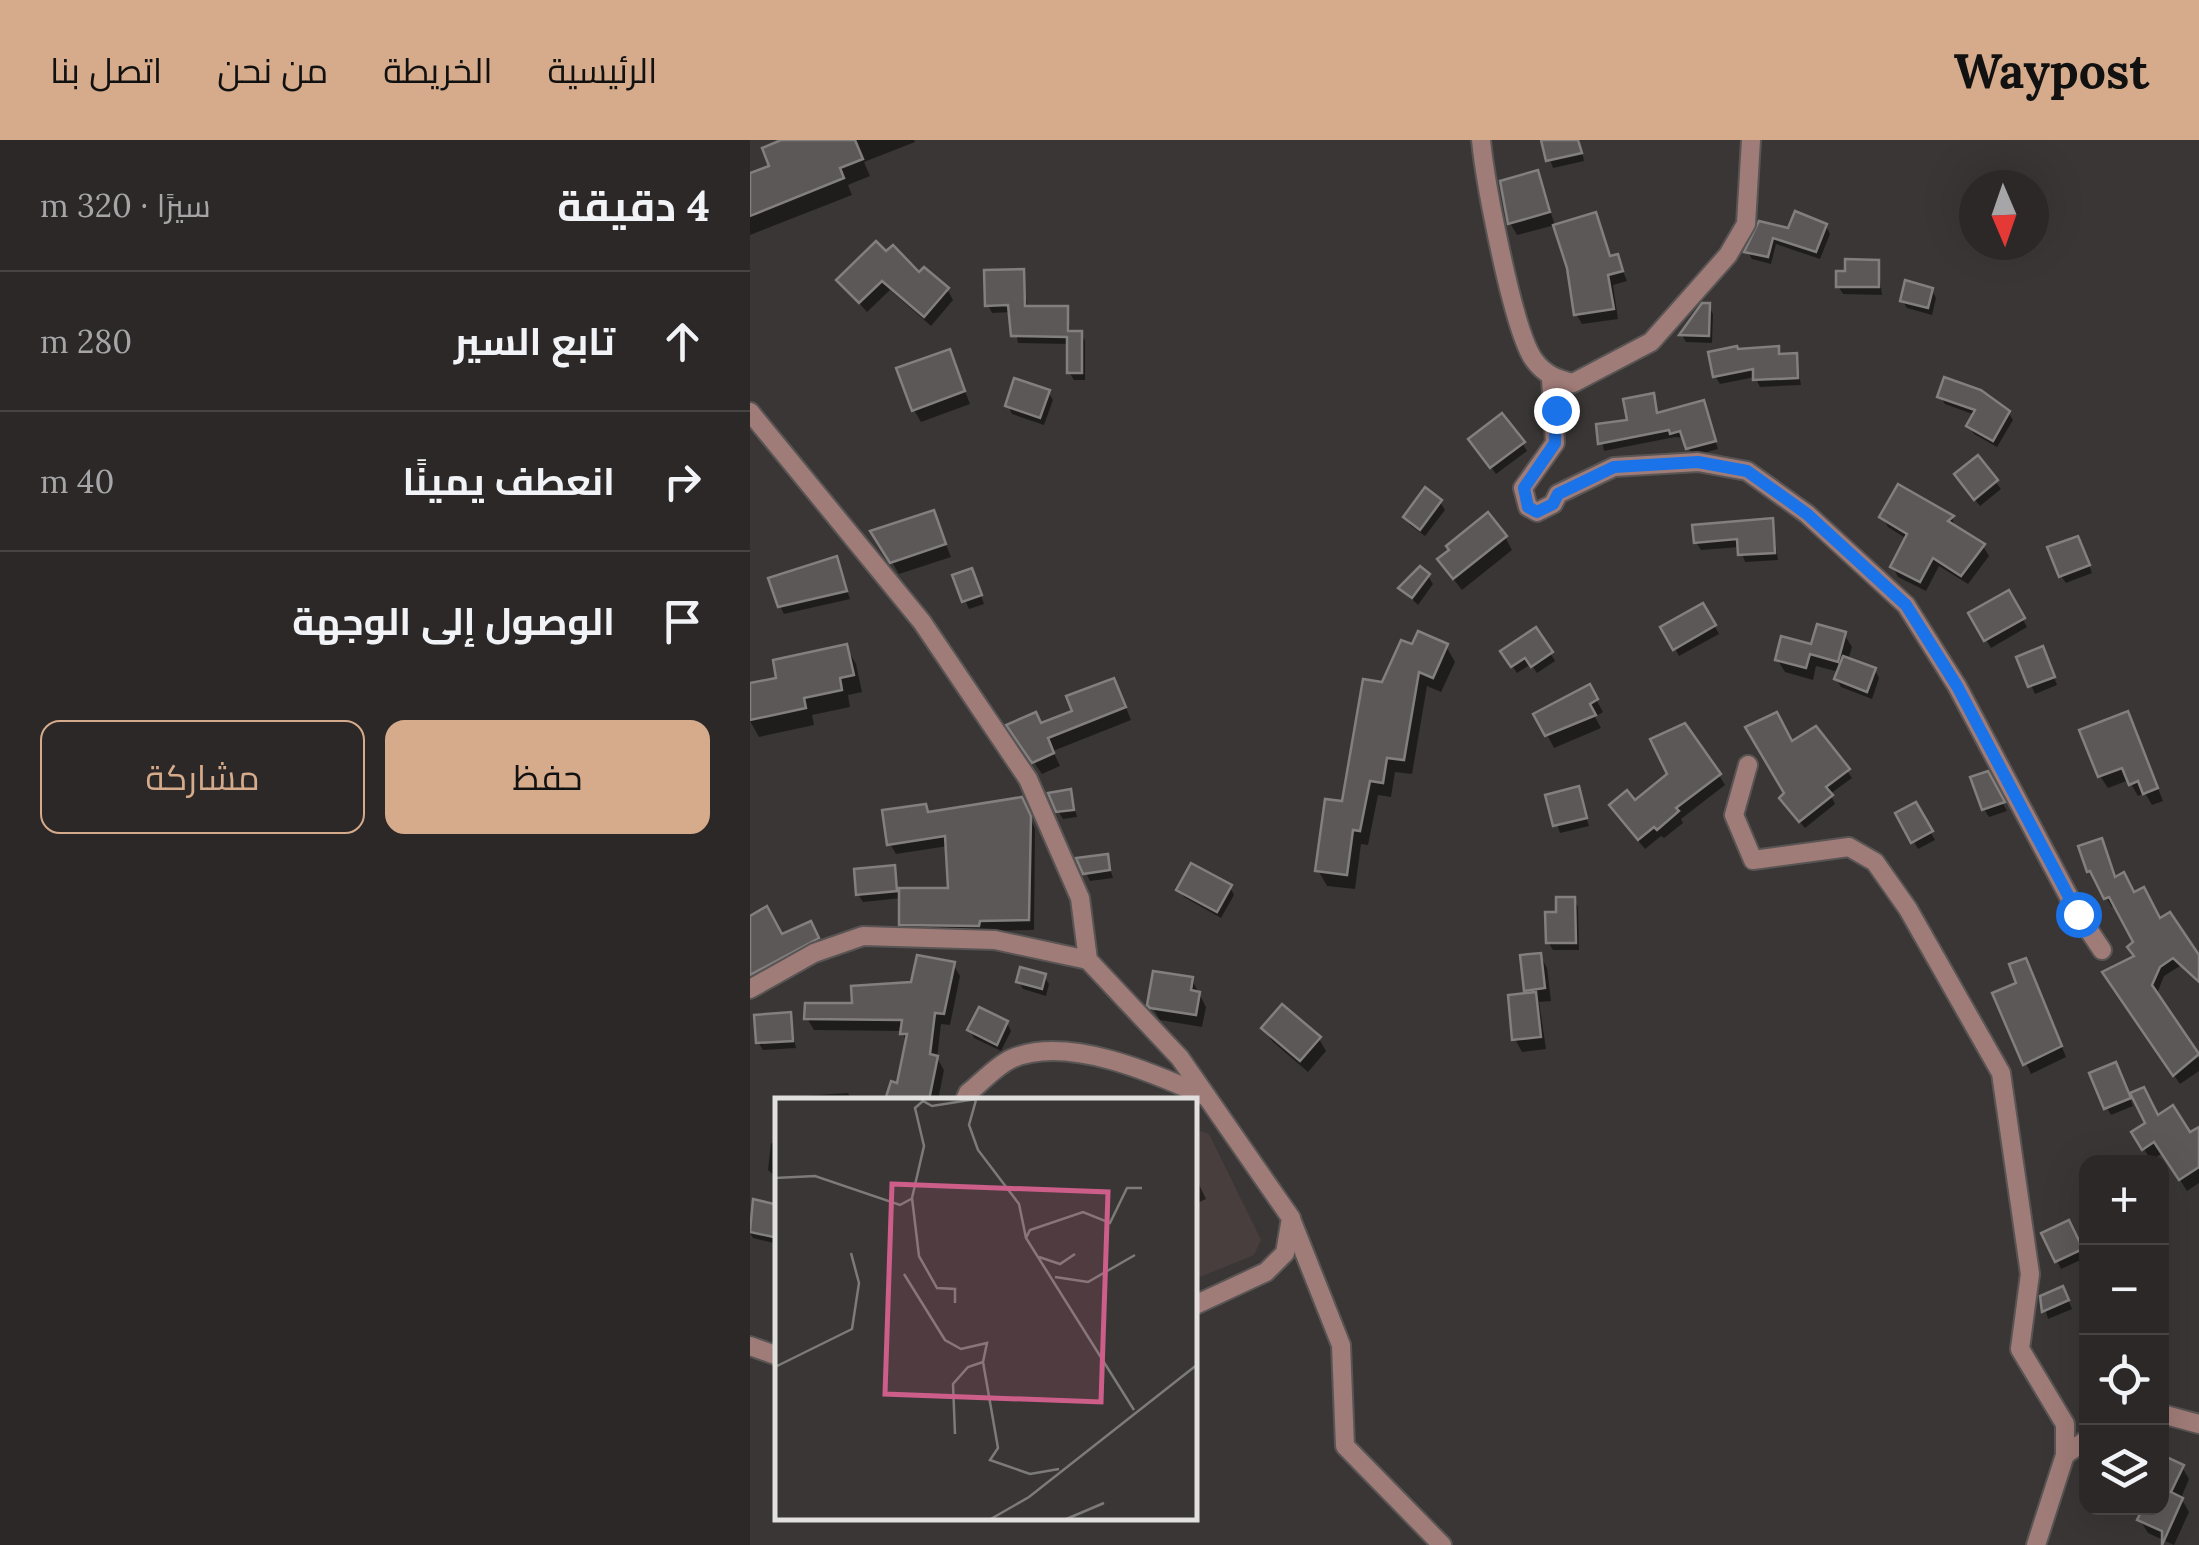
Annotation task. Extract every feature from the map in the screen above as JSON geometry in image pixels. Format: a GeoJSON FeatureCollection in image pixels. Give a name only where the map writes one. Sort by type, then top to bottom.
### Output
{"type":"FeatureCollection","features":[{"type":"Feature","properties":{"kind":"street"},"geometry":{"type":"LineString","coordinates":[[1481,140],[1517,312],[1532,358],[1551,378],[1573,383],[1652,342],[1728,255],[1746,224],[1751,140]]}},
{"type":"Feature","properties":{"kind":"street"},"geometry":{"type":"LineString","coordinates":[[1551,378],[1555,443],[1524,488],[1528,507],[1537,512],[1553,504],[1558,494],[1614,467],[1698,462],[1747,471],[1807,514],[1906,605],[1957,686],[2078,914],[2102,950]]}},
{"type":"Feature","properties":{"kind":"street"},"geometry":{"type":"LineString","coordinates":[[750,412],[922,622],[1028,778],[1080,898],[1088,960]]}},
{"type":"Feature","properties":{"kind":"street"},"geometry":{"type":"LineString","coordinates":[[1748,765],[1734,815],[1754,860],[1849,847],[1876,862],[1908,909],[2001,1073],[2030,1274],[2020,1349],[2065,1424],[2065,1455],[2036,1545]]}},
{"type":"Feature","properties":{"kind":"street"},"geometry":{"type":"LineString","coordinates":[[750,989],[814,954],[863,936],[995,940],[1088,960],[1180,1058],[1291,1218],[1342,1345],[1345,1446],[1442,1545]]}},
{"type":"Feature","properties":{"kind":"street"},"geometry":{"type":"LineString","coordinates":[[967,1098],[1012,1059],[1055,1052],[1136,1066],[1208,1097]]}},
{"type":"Feature","properties":{"kind":"street"},"geometry":{"type":"LineString","coordinates":[[1198,1304],[1266,1272],[1285,1253],[1291,1218]]}},
{"type":"Feature","properties":{"kind":"street"},"geometry":{"type":"LineString","coordinates":[[750,1346],[775,1355]]}},
{"type":"Feature","properties":{"kind":"street"},"geometry":{"type":"LineString","coordinates":[[2169,1416],[2199,1424]]}},
{"type":"Feature","properties":{"kind":"street"},"geometry":{"type":"LineString","coordinates":[[2065,1455],[2079,1445]]}},
{"type":"Feature","properties":{"kind":"shaded area"},"geometry":{"type":"Polygon","coordinates":[[[1198,1130],[1209,1134],[1261,1240],[1254,1255],[1198,1278],[1198,1130]]]}},
{"type":"Feature","properties":{"kind":"building"},"geometry":{"type":"Polygon","coordinates":[[[781,140],[855,140],[863,159],[840,168],[844,178],[750,216],[750,173],[769,166],[762,148],[781,140]]]}},
{"type":"Feature","properties":{"kind":"building"},"geometry":{"type":"Polygon","coordinates":[[[1541,140],[1578,140],[1582,153],[1546,161],[1541,140]]]}},
{"type":"Feature","properties":{"kind":"building"},"geometry":{"type":"Polygon","coordinates":[[[1538,170],[1550,212],[1508,224],[1500,181],[1538,170]]]}},
{"type":"Feature","properties":{"kind":"building"},"geometry":{"type":"Polygon","coordinates":[[[1795,211],[1827,224],[1816,252],[1773,238],[1768,257],[1744,252],[1759,221],[1788,228],[1795,211]]]}},
{"type":"Feature","properties":{"kind":"building"},"geometry":{"type":"Polygon","coordinates":[[[1596,212],[1610,256],[1618,254],[1623,271],[1608,275],[1614,309],[1574,315],[1567,268],[1553,225],[1596,212]]]}},
{"type":"Feature","properties":{"kind":"building"},"geometry":{"type":"Polygon","coordinates":[[[876,241],[886,251],[893,245],[919,272],[924,267],[949,288],[924,317],[882,281],[859,303],[836,280],[876,241]]]}},
{"type":"Feature","properties":{"kind":"building"},"geometry":{"type":"Polygon","coordinates":[[[1845,259],[1879,260],[1879,287],[1836,287],[1836,271],[1845,271],[1845,259]]]}},
{"type":"Feature","properties":{"kind":"building"},"geometry":{"type":"Polygon","coordinates":[[[1024,269],[1025,306],[1068,306],[1068,331],[1082,331],[1082,373],[1067,373],[1067,337],[1011,336],[1008,305],[985,306],[984,270],[1024,269]]]}},
{"type":"Feature","properties":{"kind":"building"},"geometry":{"type":"Polygon","coordinates":[[[1905,280],[1933,288],[1928,308],[1900,301],[1905,280]]]}},
{"type":"Feature","properties":{"kind":"building"},"geometry":{"type":"Polygon","coordinates":[[[1702,303],[1710,303],[1709,336],[1679,335],[1702,303]]]}},
{"type":"Feature","properties":{"kind":"building"},"geometry":{"type":"Polygon","coordinates":[[[1737,346],[1779,346],[1779,354],[1797,353],[1798,378],[1753,380],[1753,369],[1713,377],[1708,352],[1737,346]]]}},
{"type":"Feature","properties":{"kind":"building"},"geometry":{"type":"Polygon","coordinates":[[[950,349],[965,391],[912,411],[896,368],[950,349]]]}},
{"type":"Feature","properties":{"kind":"building"},"geometry":{"type":"Polygon","coordinates":[[[1944,377],[1981,390],[2010,411],[1993,441],[1966,426],[1975,410],[1937,397],[1944,377]]]}},
{"type":"Feature","properties":{"kind":"building"},"geometry":{"type":"Polygon","coordinates":[[[1014,378],[1050,390],[1040,418],[1005,406],[1014,378]]]}},
{"type":"Feature","properties":{"kind":"building"},"geometry":{"type":"Polygon","coordinates":[[[1654,393],[1657,413],[1704,400],[1716,441],[1686,449],[1680,431],[1670,434],[1669,430],[1598,444],[1596,424],[1627,420],[1623,399],[1654,393]]]}},
{"type":"Feature","properties":{"kind":"building"},"geometry":{"type":"Polygon","coordinates":[[[1502,413],[1525,442],[1490,468],[1468,439],[1502,413]]]}},
{"type":"Feature","properties":{"kind":"building"},"geometry":{"type":"Polygon","coordinates":[[[1978,455],[1998,480],[1974,500],[1954,474],[1978,455]]]}},
{"type":"Feature","properties":{"kind":"building"},"geometry":{"type":"Polygon","coordinates":[[[1898,484],[1954,516],[1948,521],[1985,544],[1961,576],[1933,558],[1920,582],[1890,567],[1907,534],[1879,517],[1898,484]]]}},
{"type":"Feature","properties":{"kind":"building"},"geometry":{"type":"Polygon","coordinates":[[[1425,487],[1442,500],[1420,530],[1403,517],[1425,487]]]}},
{"type":"Feature","properties":{"kind":"building"},"geometry":{"type":"Polygon","coordinates":[[[934,510],[946,544],[890,563],[870,531],[934,510]]]}},
{"type":"Feature","properties":{"kind":"building"},"geometry":{"type":"Polygon","coordinates":[[[1488,512],[1507,536],[1453,579],[1437,559],[1449,550],[1446,546],[1488,512]]]}},
{"type":"Feature","properties":{"kind":"building"},"geometry":{"type":"Polygon","coordinates":[[[1773,518],[1775,553],[1738,555],[1737,539],[1694,543],[1692,525],[1773,518]]]}},
{"type":"Feature","properties":{"kind":"building"},"geometry":{"type":"Polygon","coordinates":[[[2078,536],[2090,565],[2059,577],[2047,547],[2078,536]]]}},
{"type":"Feature","properties":{"kind":"building"},"geometry":{"type":"Polygon","coordinates":[[[837,556],[847,591],[778,607],[768,578],[837,556]]]}},
{"type":"Feature","properties":{"kind":"building"},"geometry":{"type":"Polygon","coordinates":[[[1420,566],[1430,574],[1412,598],[1398,588],[1420,566]]]}},
{"type":"Feature","properties":{"kind":"building"},"geometry":{"type":"Polygon","coordinates":[[[972,568],[982,595],[962,602],[952,575],[972,568]]]}},
{"type":"Feature","properties":{"kind":"building"},"geometry":{"type":"Polygon","coordinates":[[[2009,590],[2025,618],[1984,641],[1968,613],[2009,590]]]}},
{"type":"Feature","properties":{"kind":"building"},"geometry":{"type":"Polygon","coordinates":[[[1703,603],[1716,625],[1673,650],[1660,627],[1703,603]]]}},
{"type":"Feature","properties":{"kind":"building"},"geometry":{"type":"Polygon","coordinates":[[[1817,624],[1846,632],[1838,662],[1810,654],[1806,668],[1775,660],[1781,636],[1811,644],[1817,624]]]}},
{"type":"Feature","properties":{"kind":"building"},"geometry":{"type":"Polygon","coordinates":[[[1536,627],[1553,652],[1531,667],[1525,658],[1511,667],[1500,651],[1536,627]]]}},
{"type":"Feature","properties":{"kind":"building"},"geometry":{"type":"Polygon","coordinates":[[[1418,631],[1448,644],[1433,678],[1419,672],[1404,760],[1387,758],[1383,783],[1370,781],[1360,831],[1353,830],[1347,875],[1315,871],[1325,799],[1342,801],[1363,679],[1382,682],[1401,640],[1412,644],[1418,631]]]}},
{"type":"Feature","properties":{"kind":"building"},"geometry":{"type":"Polygon","coordinates":[[[847,644],[854,675],[840,678],[842,690],[804,698],[806,708],[750,720],[750,683],[776,678],[773,660],[847,644]]]}},
{"type":"Feature","properties":{"kind":"building"},"geometry":{"type":"Polygon","coordinates":[[[2043,646],[2055,677],[2028,687],[2016,657],[2043,646]]]}},
{"type":"Feature","properties":{"kind":"building"},"geometry":{"type":"Polygon","coordinates":[[[1843,656],[1876,668],[1867,692],[1834,679],[1843,656]]]}},
{"type":"Feature","properties":{"kind":"building"},"geometry":{"type":"Polygon","coordinates":[[[1114,678],[1126,707],[1048,738],[1054,753],[1032,763],[1006,725],[1036,712],[1041,723],[1072,711],[1066,696],[1114,678]]]}},
{"type":"Feature","properties":{"kind":"building"},"geometry":{"type":"Polygon","coordinates":[[[1590,684],[1598,699],[1590,704],[1596,715],[1545,736],[1533,714],[1590,684]]]}},
{"type":"Feature","properties":{"kind":"building"},"geometry":{"type":"Polygon","coordinates":[[[2128,711],[2158,788],[2143,794],[2138,781],[2129,785],[2122,768],[2098,777],[2079,730],[2128,711]]]}},
{"type":"Feature","properties":{"kind":"building"},"geometry":{"type":"Polygon","coordinates":[[[1777,712],[1792,741],[1816,726],[1850,769],[1826,787],[1833,795],[1799,822],[1779,798],[1784,793],[1745,727],[1777,712]]]}},
{"type":"Feature","properties":{"kind":"building"},"geometry":{"type":"Polygon","coordinates":[[[1685,723],[1721,774],[1676,808],[1679,811],[1657,830],[1654,827],[1638,840],[1609,805],[1627,790],[1635,800],[1667,774],[1650,739],[1685,723]]]}},
{"type":"Feature","properties":{"kind":"building"},"geometry":{"type":"Polygon","coordinates":[[[1988,771],[2005,802],[1982,810],[1970,777],[1988,771]]]}},
{"type":"Feature","properties":{"kind":"building"},"geometry":{"type":"Polygon","coordinates":[[[1579,786],[1587,818],[1553,826],[1545,795],[1579,786]]]}},
{"type":"Feature","properties":{"kind":"building"},"geometry":{"type":"Polygon","coordinates":[[[1071,789],[1074,810],[1056,812],[1048,793],[1071,789]]]}},
{"type":"Feature","properties":{"kind":"building"},"geometry":{"type":"Polygon","coordinates":[[[1022,797],[1031,816],[1029,920],[980,921],[979,926],[899,925],[899,888],[948,888],[945,836],[887,845],[882,810],[926,804],[928,812],[1022,797]]]}},
{"type":"Feature","properties":{"kind":"building"},"geometry":{"type":"Polygon","coordinates":[[[1916,802],[1933,831],[1911,843],[1895,813],[1916,802]]]}},
{"type":"Feature","properties":{"kind":"building"},"geometry":{"type":"Polygon","coordinates":[[[2102,838],[2115,877],[2124,872],[2134,892],[2144,887],[2160,918],[2170,912],[2199,955],[2199,982],[2173,958],[2160,967],[2152,985],[2199,1054],[2173,1076],[2102,972],[2134,956],[2127,947],[2133,942],[2109,897],[2104,899],[2090,871],[2087,872],[2078,846],[2102,838]]]}},
{"type":"Feature","properties":{"kind":"building"},"geometry":{"type":"Polygon","coordinates":[[[1108,854],[1110,870],[1083,874],[1076,858],[1108,854]]]}},
{"type":"Feature","properties":{"kind":"building"},"geometry":{"type":"Polygon","coordinates":[[[1191,863],[1232,885],[1217,912],[1176,890],[1191,863]]]}},
{"type":"Feature","properties":{"kind":"building"},"geometry":{"type":"Polygon","coordinates":[[[895,865],[897,891],[856,895],[854,869],[895,865]]]}},
{"type":"Feature","properties":{"kind":"building"},"geometry":{"type":"Polygon","coordinates":[[[1556,897],[1575,897],[1576,943],[1546,943],[1545,912],[1556,912],[1556,897]]]}},
{"type":"Feature","properties":{"kind":"building"},"geometry":{"type":"Polygon","coordinates":[[[767,906],[782,934],[811,921],[819,938],[750,975],[750,916],[767,906]]]}},
{"type":"Feature","properties":{"kind":"building"},"geometry":{"type":"Polygon","coordinates":[[[1541,953],[1545,988],[1524,991],[1520,955],[1541,953]]]}},
{"type":"Feature","properties":{"kind":"building"},"geometry":{"type":"Polygon","coordinates":[[[917,955],[955,962],[944,1014],[935,1013],[930,1054],[938,1056],[929,1098],[886,1098],[891,1081],[897,1083],[907,1034],[900,1034],[902,1020],[804,1019],[805,1003],[852,1003],[851,986],[911,982],[917,955]]]}},
{"type":"Feature","properties":{"kind":"building"},"geometry":{"type":"Polygon","coordinates":[[[2026,958],[2062,1046],[2023,1065],[1992,993],[2016,983],[2009,964],[2026,958]]]}},
{"type":"Feature","properties":{"kind":"building"},"geometry":{"type":"Polygon","coordinates":[[[1020,967],[1046,974],[1042,989],[1016,982],[1020,967]]]}},
{"type":"Feature","properties":{"kind":"building"},"geometry":{"type":"Polygon","coordinates":[[[1153,971],[1193,977],[1191,990],[1200,992],[1196,1015],[1147,1005],[1153,971]]]}},
{"type":"Feature","properties":{"kind":"building"},"geometry":{"type":"Polygon","coordinates":[[[1536,992],[1541,1037],[1512,1040],[1508,995],[1536,992]]]}},
{"type":"Feature","properties":{"kind":"building"},"geometry":{"type":"Polygon","coordinates":[[[1282,1004],[1321,1037],[1300,1061],[1261,1028],[1282,1004]]]}},
{"type":"Feature","properties":{"kind":"building"},"geometry":{"type":"Polygon","coordinates":[[[979,1007],[1008,1021],[997,1045],[967,1030],[979,1007]]]}},
{"type":"Feature","properties":{"kind":"building"},"geometry":{"type":"Polygon","coordinates":[[[791,1012],[793,1041],[756,1043],[754,1015],[791,1012]]]}},
{"type":"Feature","properties":{"kind":"building"},"geometry":{"type":"Polygon","coordinates":[[[2116,1062],[2131,1098],[2104,1109],[2089,1073],[2116,1062]]]}},
{"type":"Feature","properties":{"kind":"building"},"geometry":{"type":"Polygon","coordinates":[[[2144,1087],[2158,1115],[2173,1105],[2190,1132],[2199,1127],[2199,1167],[2179,1180],[2169,1165],[2169,1155],[2163,1155],[2154,1142],[2142,1150],[2131,1132],[2145,1123],[2130,1093],[2144,1087]]]}},
{"type":"Feature","properties":{"kind":"building"},"geometry":{"type":"Polygon","coordinates":[[[753,1199],[775,1204],[775,1237],[750,1232],[753,1199]]]}},
{"type":"Feature","properties":{"kind":"building"},"geometry":{"type":"Polygon","coordinates":[[[2069,1220],[2079,1241],[2079,1251],[2055,1262],[2041,1233],[2069,1220]]]}},
{"type":"Feature","properties":{"kind":"building"},"geometry":{"type":"Polygon","coordinates":[[[2063,1286],[2069,1300],[2042,1312],[2040,1296],[2063,1286]]]}},
{"type":"Feature","properties":{"kind":"building"},"geometry":{"type":"Polygon","coordinates":[[[2169,1458],[2184,1465],[2171,1492],[2183,1498],[2162,1545],[2162,1531],[2137,1520],[2140,1515],[2169,1515],[2169,1458]]]}},
{"type":"Feature","properties":{"kind":"route"},"geometry":{"type":"LineString","coordinates":[[1556,410],[1555,443],[1524,488],[1523,499],[1528,507],[1537,512],[1553,504],[1558,494],[1614,467],[1698,462],[1747,471],[1807,514],[1906,605],[1957,686],[2078,914]]}}]}
